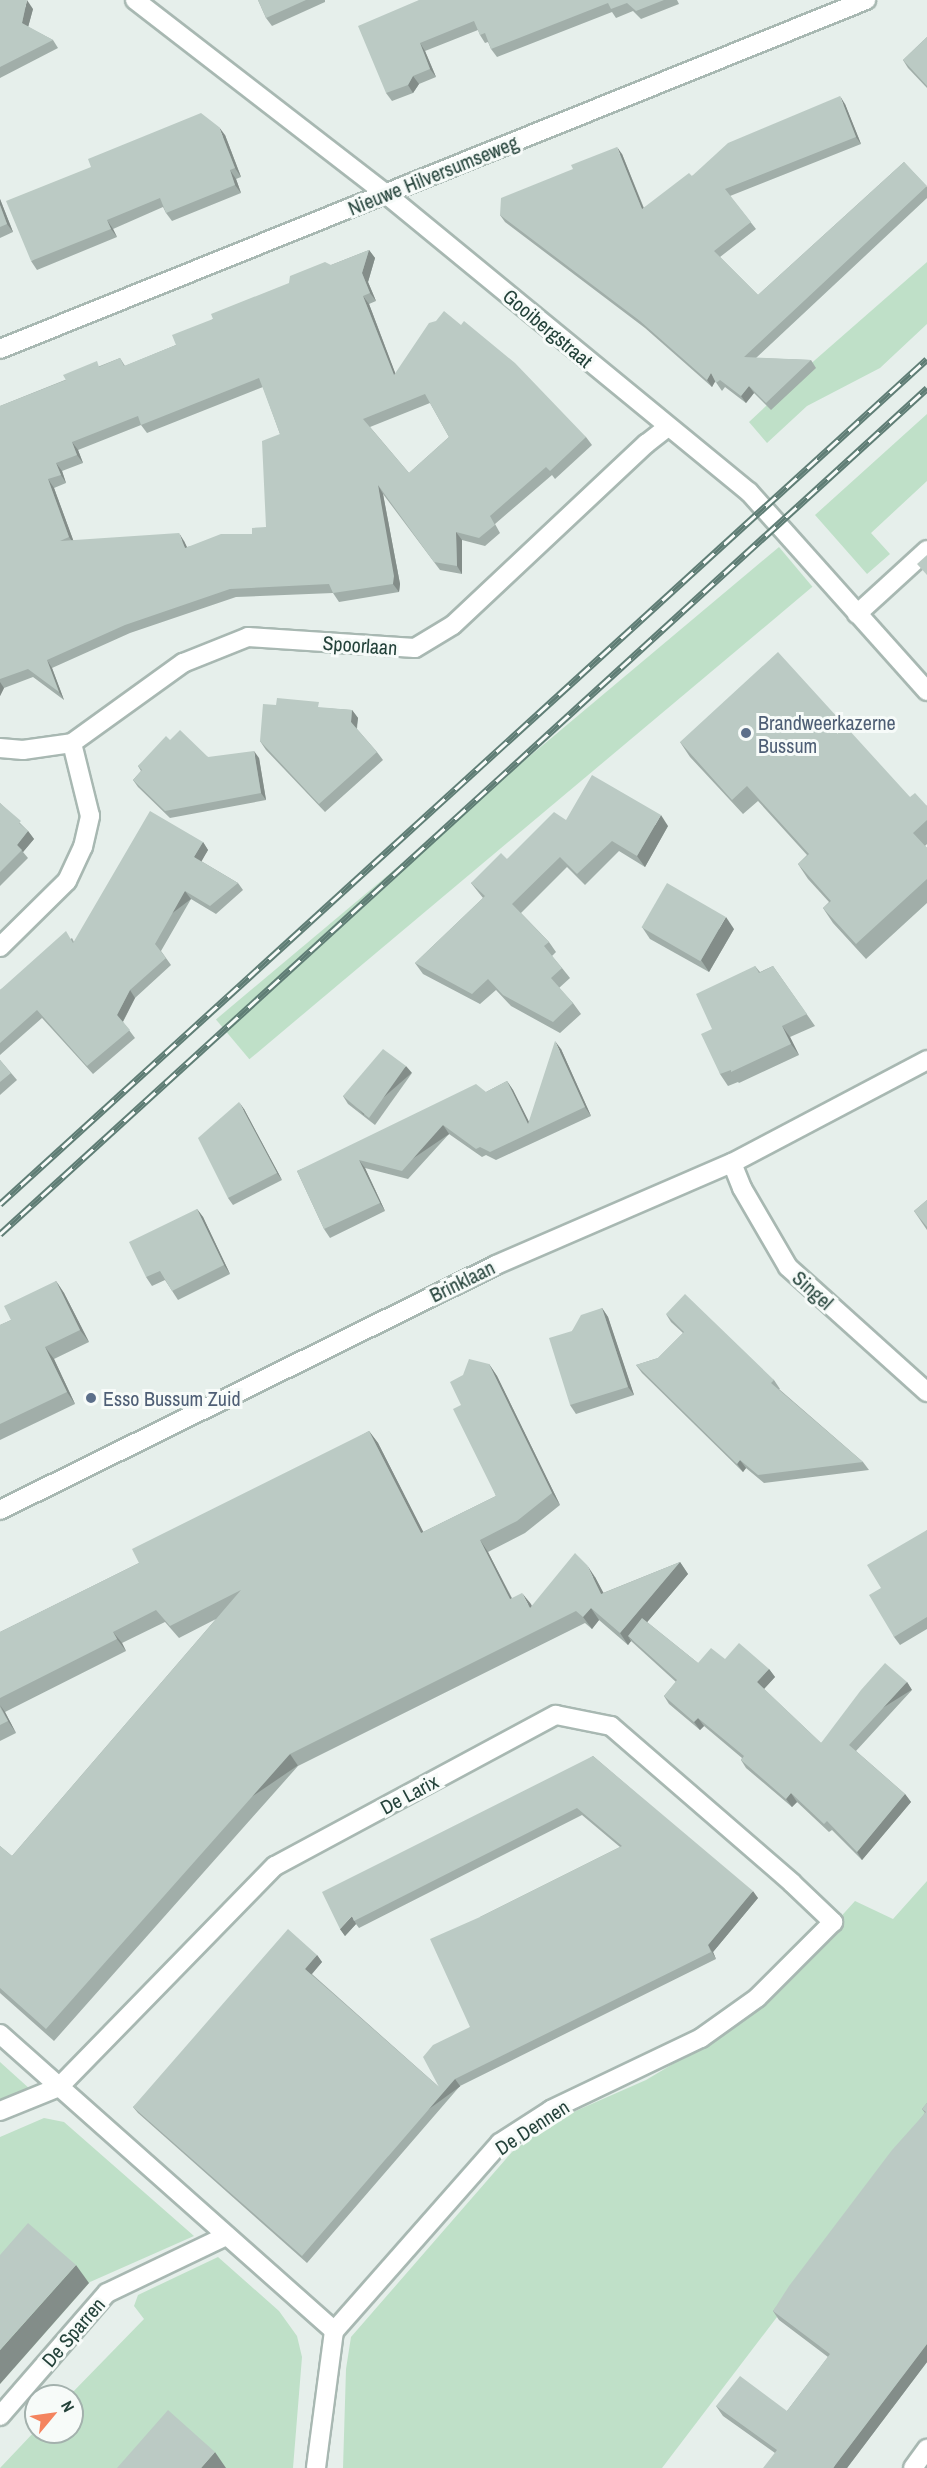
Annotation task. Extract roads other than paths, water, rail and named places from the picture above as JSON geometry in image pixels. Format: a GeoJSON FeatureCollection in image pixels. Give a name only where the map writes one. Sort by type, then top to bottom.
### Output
{"type":"FeatureCollection","features":[{"type":"Feature","properties":{"kind":"street","name":"Gooibergstraat"},"geometry":{"type":"LineString","coordinates":[[135,0],[386,194],[749,492],[927,691]]}},
{"type":"Feature","properties":{"kind":"street","name":"Nieuwe Hilversumseweg"},"geometry":{"type":"LineString","coordinates":[[0,350],[866,0]]}},
{"type":"Feature","properties":{"kind":"street","name":"Spoorlaan"},"geometry":{"type":"LineString","coordinates":[[0,748],[23,750],[72,742],[183,663],[248,637],[416,648],[453,626],[668,427]]}},
{"type":"Feature","properties":{"kind":"street"},"geometry":{"type":"LineString","coordinates":[[857,614],[927,550]]}},
{"type":"Feature","properties":{"kind":"street"},"geometry":{"type":"LineString","coordinates":[[0,947],[67,881],[84,847],[90,816],[72,742]]}},
{"type":"Feature","properties":{"kind":"street","name":"Brinklaan"},"geometry":{"type":"LineString","coordinates":[[0,1510],[496,1265],[732,1163],[927,1060]]}},
{"type":"Feature","properties":{"kind":"street","name":"Singel"},"geometry":{"type":"LineString","coordinates":[[732,1163],[742,1188],[788,1267],[927,1392]]}},
{"type":"Feature","properties":{"kind":"street","name":"De Larix"},"geometry":{"type":"LineString","coordinates":[[59,2087],[276,1866],[556,1715],[611,1726],[792,1883]]}},
{"type":"Feature","properties":{"kind":"street","name":"De Dennen"},"geometry":{"type":"LineString","coordinates":[[334,2331],[500,2143],[551,2110],[701,2038],[757,1998],[833,1923],[792,1883]]}},
{"type":"Feature","properties":{"kind":"street"},"geometry":{"type":"LineString","coordinates":[[0,2034],[334,2331],[316,2468]]}},
{"type":"Feature","properties":{"kind":"street"},"geometry":{"type":"LineString","coordinates":[[0,2111],[59,2087]]}},
{"type":"Feature","properties":{"kind":"street","name":"De Sparren"},"geometry":{"type":"LineString","coordinates":[[0,2416],[107,2293],[226,2236]]}},
{"type":"Feature","properties":{"kind":"street"},"geometry":{"type":"LineString","coordinates":[[913,2468],[927,2449]]}},
{"type":"Feature","properties":{"kind":"railway"},"geometry":{"type":"LineString","coordinates":[[0,1204],[927,359]]}},
{"type":"Feature","properties":{"kind":"railway"},"geometry":{"type":"LineString","coordinates":[[0,1234],[927,388]]}},
{"type":"Feature","properties":{"kind":"place","name":"Brandweerkazerne Bussum"},"geometry":{"type":"Point","coordinates":[746,733]}},
{"type":"Feature","properties":{"kind":"place","name":"Esso Bussum Zuid"},"geometry":{"type":"Point","coordinates":[91,1398]}}]}
